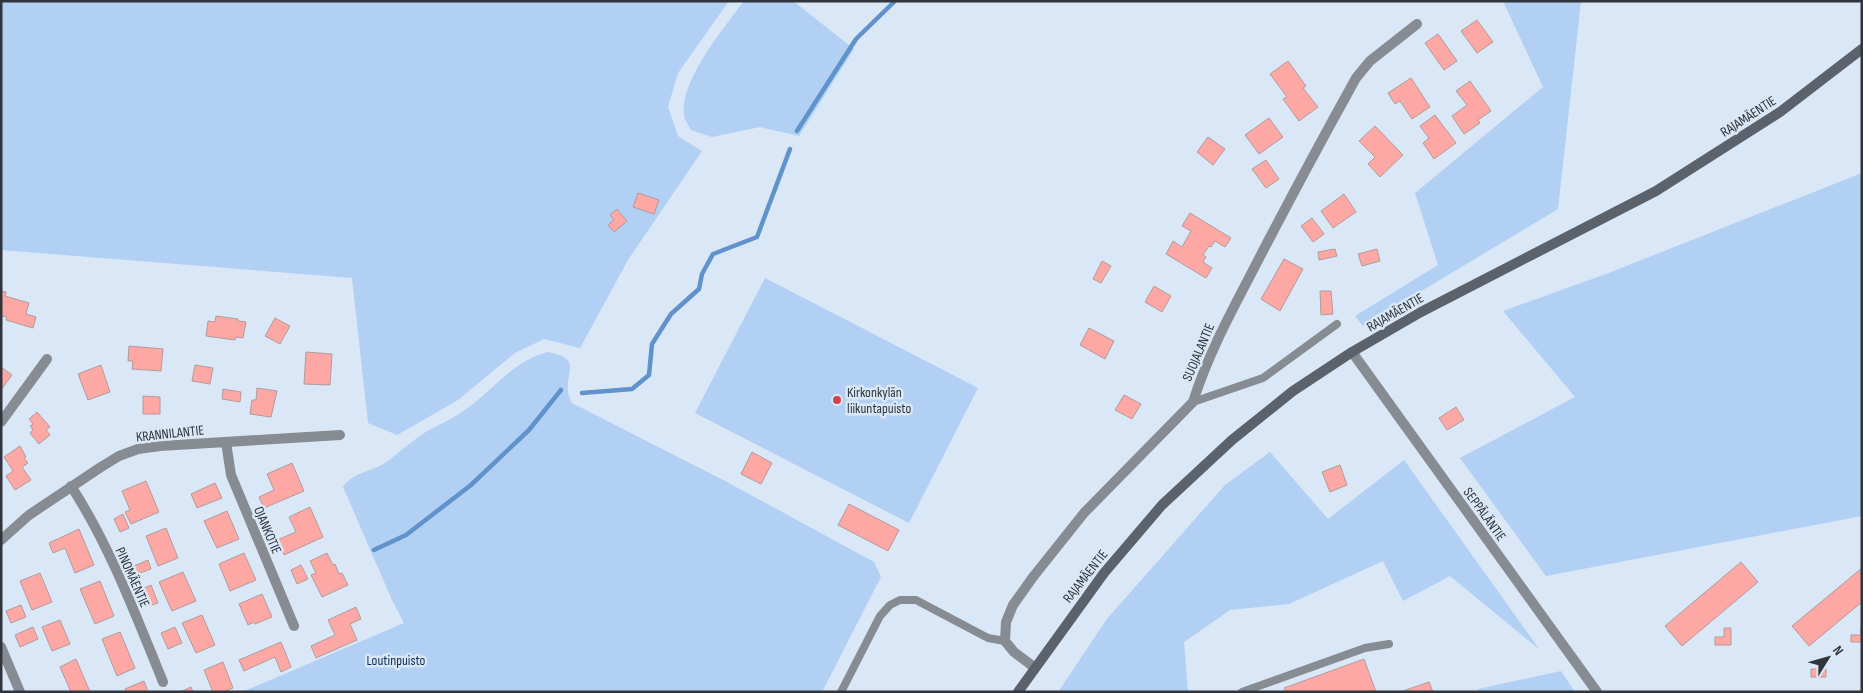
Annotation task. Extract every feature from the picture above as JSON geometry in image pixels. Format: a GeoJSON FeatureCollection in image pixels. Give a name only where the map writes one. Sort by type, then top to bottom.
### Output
{"type":"FeatureCollection","features":[{"type":"Feature","properties":{"kind":"main road","name":"RAJAMÄENTIE"},"geometry":{"type":"LineString","coordinates":[[1018,692],[1034,667],[1104,572],[1162,505],[1239,434],[1292,392],[1352,352],[1421,312],[1656,191],[1780,112],[1862,49]]}},
{"type":"Feature","properties":{"kind":"street","name":"SUOJALANTIE"},"geometry":{"type":"LineString","coordinates":[[1005,640],[1006,622],[1013,605],[1033,577],[1084,513],[1174,424],[1193,402],[1199,381],[1216,342],[1356,78],[1370,61],[1417,24]]}},
{"type":"Feature","properties":{"kind":"street","name":"SEPPÄLÄNTIE"},"geometry":{"type":"LineString","coordinates":[[1352,352],[1597,692]]}},
{"type":"Feature","properties":{"kind":"street"},"geometry":{"type":"LineString","coordinates":[[1,422],[46,359]]}},
{"type":"Feature","properties":{"kind":"street","name":"KRANNILANTIE"},"geometry":{"type":"LineString","coordinates":[[1,540],[29,515],[71,486],[119,456],[138,449],[340,435]]}},
{"type":"Feature","properties":{"kind":"street","name":"OJANKOTIE"},"geometry":{"type":"LineString","coordinates":[[226,442],[231,475],[294,626]]}},
{"type":"Feature","properties":{"kind":"street","name":"PINOMÄENTIE"},"geometry":{"type":"LineString","coordinates":[[71,486],[87,511],[105,547],[163,682]]}},
{"type":"Feature","properties":{"kind":"street"},"geometry":{"type":"LineString","coordinates":[[1005,640],[1014,652],[1034,667]]}},
{"type":"Feature","properties":{"kind":"street"},"geometry":{"type":"LineString","coordinates":[[1,647],[20,692]]}},
{"type":"Feature","properties":{"kind":"lane"},"geometry":{"type":"LineString","coordinates":[[1193,402],[1262,378],[1337,324]]}},
{"type":"Feature","properties":{"kind":"lane"},"geometry":{"type":"LineString","coordinates":[[841,692],[880,616],[890,605],[900,600],[916,600],[988,638],[1005,640]]}},
{"type":"Feature","properties":{"kind":"lane"},"geometry":{"type":"LineString","coordinates":[[1242,692],[1365,648],[1389,644]]}},
{"type":"Feature","properties":{"kind":"lane"},"geometry":{"type":"LineString","coordinates":[[1265,683],[1268,692]]}},
{"type":"Feature","properties":{"kind":"green space"},"geometry":{"type":"Polygon","coordinates":[[[1,1],[729,1],[678,73],[668,107],[678,136],[702,151],[628,260],[580,348],[544,339],[515,353],[458,400],[397,435],[368,423],[352,278],[1,250],[1,1]]]}},
{"type":"Feature","properties":{"kind":"green space"},"geometry":{"type":"Polygon","coordinates":[[[744,1],[793,1],[854,49],[799,136],[760,127],[712,137],[691,130],[684,116],[684,102],[688,87],[696,71],[715,40],[744,1]]]}},
{"type":"Feature","properties":{"kind":"green space"},"geometry":{"type":"Polygon","coordinates":[[[1503,1],[1581,1],[1558,209],[1363,326],[1355,316],[1438,265],[1415,193],[1543,87],[1503,1]]]}},
{"type":"Feature","properties":{"kind":"green space"},"geometry":{"type":"Polygon","coordinates":[[[1862,173],[1862,516],[1546,576],[1460,458],[1575,397],[1503,311],[1606,274],[1862,173]]]}},
{"type":"Feature","properties":{"kind":"green space","name":"Kirkonkylän liikuntapuisto"},"geometry":{"type":"Polygon","coordinates":[[[765,278],[978,388],[909,523],[695,413],[765,278]]]}},
{"type":"Feature","properties":{"kind":"green space","name":"Loutinpuisto"},"geometry":{"type":"Polygon","coordinates":[[[548,352],[559,355],[569,362],[568,393],[572,403],[727,482],[874,562],[881,577],[822,692],[242,692],[404,623],[392,600],[343,487],[352,478],[388,461],[421,435],[465,410],[524,362],[548,352]]]}},
{"type":"Feature","properties":{"kind":"green space"},"geometry":{"type":"Polygon","coordinates":[[[1270,452],[1328,519],[1404,460],[1540,650],[1450,576],[1403,601],[1383,561],[1289,604],[1230,610],[1184,642],[1188,692],[1058,692],[1106,620],[1225,485],[1270,452]]]}},
{"type":"Feature","properties":{"kind":"green space"},"geometry":{"type":"Polygon","coordinates":[[[1561,671],[1575,692],[1478,692],[1478,689],[1561,671]]]}},
{"type":"Feature","properties":{"kind":"building"},"geometry":{"type":"Polygon","coordinates":[[[1477,20],[1493,42],[1477,53],[1461,31],[1477,20]]]}},
{"type":"Feature","properties":{"kind":"building"},"geometry":{"type":"Polygon","coordinates":[[[1438,34],[1457,61],[1444,70],[1425,43],[1438,34]]]}},
{"type":"Feature","properties":{"kind":"building"},"geometry":{"type":"Polygon","coordinates":[[[1288,61],[1306,86],[1303,88],[1318,107],[1299,121],[1283,99],[1287,97],[1270,74],[1288,61]]]}},
{"type":"Feature","properties":{"kind":"building"},"geometry":{"type":"Polygon","coordinates":[[[1411,78],[1430,107],[1412,119],[1400,101],[1395,104],[1388,93],[1411,78]]]}},
{"type":"Feature","properties":{"kind":"building"},"geometry":{"type":"Polygon","coordinates":[[[1470,81],[1491,111],[1478,120],[1480,123],[1464,134],[1452,116],[1467,105],[1456,91],[1470,81]]]}},
{"type":"Feature","properties":{"kind":"building"},"geometry":{"type":"Polygon","coordinates":[[[1435,115],[1456,143],[1434,159],[1423,143],[1429,138],[1420,126],[1435,115]]]}},
{"type":"Feature","properties":{"kind":"building"},"geometry":{"type":"Polygon","coordinates":[[[1269,118],[1283,137],[1259,154],[1245,135],[1269,118]]]}},
{"type":"Feature","properties":{"kind":"building"},"geometry":{"type":"Polygon","coordinates":[[[1375,126],[1403,155],[1380,177],[1368,164],[1375,157],[1359,141],[1375,126]]]}},
{"type":"Feature","properties":{"kind":"building"},"geometry":{"type":"Polygon","coordinates":[[[1208,137],[1225,149],[1213,165],[1197,152],[1208,137]]]}},
{"type":"Feature","properties":{"kind":"building"},"geometry":{"type":"Polygon","coordinates":[[[1266,160],[1279,179],[1266,188],[1252,169],[1266,160]]]}},
{"type":"Feature","properties":{"kind":"building"},"geometry":{"type":"Polygon","coordinates":[[[638,193],[659,200],[654,214],[633,207],[638,193]]]}},
{"type":"Feature","properties":{"kind":"building"},"geometry":{"type":"Polygon","coordinates":[[[1344,194],[1356,212],[1333,228],[1321,211],[1344,194]]]}},
{"type":"Feature","properties":{"kind":"building"},"geometry":{"type":"Polygon","coordinates":[[[617,209],[627,221],[614,232],[608,225],[614,220],[610,215],[617,209]]]}},
{"type":"Feature","properties":{"kind":"building"},"geometry":{"type":"Polygon","coordinates":[[[1190,213],[1231,238],[1225,247],[1215,241],[1203,255],[1206,257],[1203,262],[1212,268],[1206,278],[1166,254],[1173,241],[1182,247],[1191,231],[1182,226],[1190,213]]]}},
{"type":"Feature","properties":{"kind":"building"},"geometry":{"type":"Polygon","coordinates":[[[1312,218],[1324,234],[1313,242],[1301,226],[1312,218]]]}},
{"type":"Feature","properties":{"kind":"building"},"geometry":{"type":"Polygon","coordinates":[[[1335,249],[1337,256],[1319,260],[1318,252],[1335,249]]]}},
{"type":"Feature","properties":{"kind":"building"},"geometry":{"type":"Polygon","coordinates":[[[1377,249],[1380,261],[1362,266],[1358,254],[1377,249]]]}},
{"type":"Feature","properties":{"kind":"building"},"geometry":{"type":"Polygon","coordinates":[[[1284,259],[1303,269],[1280,311],[1261,299],[1284,259]]]}},
{"type":"Feature","properties":{"kind":"building"},"geometry":{"type":"Polygon","coordinates":[[[1102,261],[1111,266],[1101,283],[1093,279],[1102,261]]]}},
{"type":"Feature","properties":{"kind":"building"},"geometry":{"type":"Polygon","coordinates":[[[1154,286],[1171,296],[1162,312],[1145,302],[1154,286]]]}},
{"type":"Feature","properties":{"kind":"building"},"geometry":{"type":"Polygon","coordinates":[[[1,291],[6,292],[5,296],[29,303],[26,314],[36,317],[33,328],[6,320],[7,317],[1,316],[1,291]]]}},
{"type":"Feature","properties":{"kind":"building"},"geometry":{"type":"Polygon","coordinates":[[[1320,291],[1331,291],[1333,314],[1321,315],[1320,291]]]}},
{"type":"Feature","properties":{"kind":"building"},"geometry":{"type":"Polygon","coordinates":[[[216,316],[246,322],[243,338],[236,337],[235,340],[206,336],[208,321],[215,322],[216,316]]]}},
{"type":"Feature","properties":{"kind":"building"},"geometry":{"type":"Polygon","coordinates":[[[275,318],[290,326],[280,344],[265,336],[275,318]]]}},
{"type":"Feature","properties":{"kind":"building"},"geometry":{"type":"Polygon","coordinates":[[[1089,328],[1114,341],[1105,359],[1080,345],[1089,328]]]}},
{"type":"Feature","properties":{"kind":"building"},"geometry":{"type":"Polygon","coordinates":[[[129,346],[163,349],[161,371],[132,369],[133,361],[128,361],[129,346]]]}},
{"type":"Feature","properties":{"kind":"building"},"geometry":{"type":"Polygon","coordinates":[[[306,352],[332,354],[330,385],[304,384],[306,352]]]}},
{"type":"Feature","properties":{"kind":"building"},"geometry":{"type":"Polygon","coordinates":[[[101,365],[110,392],[88,400],[78,374],[101,365]]]}},
{"type":"Feature","properties":{"kind":"building"},"geometry":{"type":"Polygon","coordinates":[[[195,365],[213,368],[210,384],[192,381],[195,365]]]}},
{"type":"Feature","properties":{"kind":"building"},"geometry":{"type":"Polygon","coordinates":[[[1,367],[12,375],[1,390],[1,367]]]}},
{"type":"Feature","properties":{"kind":"building"},"geometry":{"type":"Polygon","coordinates":[[[257,388],[277,391],[271,417],[250,414],[252,400],[256,400],[257,388]]]}},
{"type":"Feature","properties":{"kind":"building"},"geometry":{"type":"Polygon","coordinates":[[[223,389],[241,392],[240,402],[222,399],[223,389]]]}},
{"type":"Feature","properties":{"kind":"building"},"geometry":{"type":"Polygon","coordinates":[[[1124,395],[1141,404],[1132,419],[1115,410],[1124,395]]]}},
{"type":"Feature","properties":{"kind":"building"},"geometry":{"type":"Polygon","coordinates":[[[143,396],[160,397],[160,414],[143,414],[143,396]]]}},
{"type":"Feature","properties":{"kind":"building"},"geometry":{"type":"Polygon","coordinates":[[[1456,407],[1464,420],[1447,430],[1439,418],[1456,407]]]}},
{"type":"Feature","properties":{"kind":"building"},"geometry":{"type":"Polygon","coordinates":[[[37,412],[50,427],[46,430],[50,435],[39,444],[30,433],[33,430],[30,426],[33,424],[29,419],[37,412]]]}},
{"type":"Feature","properties":{"kind":"building"},"geometry":{"type":"Polygon","coordinates":[[[20,446],[28,463],[22,467],[31,480],[15,490],[6,476],[13,471],[4,457],[20,446]]]}},
{"type":"Feature","properties":{"kind":"building"},"geometry":{"type":"Polygon","coordinates":[[[752,452],[772,463],[761,484],[741,474],[752,452]]]}},
{"type":"Feature","properties":{"kind":"building"},"geometry":{"type":"Polygon","coordinates":[[[292,463],[304,491],[264,508],[259,497],[274,490],[267,474],[292,463]]]}},
{"type":"Feature","properties":{"kind":"building"},"geometry":{"type":"Polygon","coordinates":[[[1340,465],[1347,485],[1330,492],[1322,472],[1340,465]]]}},
{"type":"Feature","properties":{"kind":"building"},"geometry":{"type":"Polygon","coordinates":[[[146,481],[159,512],[131,524],[125,512],[130,510],[122,491],[146,481]]]}},
{"type":"Feature","properties":{"kind":"building"},"geometry":{"type":"Polygon","coordinates":[[[215,483],[222,498],[197,508],[191,494],[215,483]]]}},
{"type":"Feature","properties":{"kind":"building"},"geometry":{"type":"Polygon","coordinates":[[[849,504],[899,530],[888,551],[838,525],[849,504]]]}},
{"type":"Feature","properties":{"kind":"building"},"geometry":{"type":"Polygon","coordinates":[[[310,507],[323,537],[284,555],[277,540],[296,532],[289,517],[310,507]]]}},
{"type":"Feature","properties":{"kind":"building"},"geometry":{"type":"Polygon","coordinates":[[[227,511],[239,539],[217,548],[204,521],[227,511]]]}},
{"type":"Feature","properties":{"kind":"building"},"geometry":{"type":"Polygon","coordinates":[[[123,514],[129,528],[120,532],[114,519],[123,514]]]}},
{"type":"Feature","properties":{"kind":"building"},"geometry":{"type":"Polygon","coordinates":[[[166,528],[178,558],[158,566],[146,536],[166,528]]]}},
{"type":"Feature","properties":{"kind":"building"},"geometry":{"type":"Polygon","coordinates":[[[79,529],[94,565],[75,573],[65,548],[53,553],[49,543],[79,529]]]}},
{"type":"Feature","properties":{"kind":"building"},"geometry":{"type":"Polygon","coordinates":[[[244,553],[256,580],[230,591],[219,564],[244,553]]]}},
{"type":"Feature","properties":{"kind":"building"},"geometry":{"type":"Polygon","coordinates":[[[327,553],[339,574],[342,573],[348,585],[322,597],[311,575],[316,573],[310,561],[327,553]]]}},
{"type":"Feature","properties":{"kind":"building"},"geometry":{"type":"Polygon","coordinates":[[[148,560],[151,569],[137,574],[134,566],[148,560]]]}},
{"type":"Feature","properties":{"kind":"building"},"geometry":{"type":"Polygon","coordinates":[[[1741,562],[1758,582],[1682,646],[1665,626],[1741,562]]]}},
{"type":"Feature","properties":{"kind":"building"},"geometry":{"type":"Polygon","coordinates":[[[301,565],[308,579],[297,584],[291,570],[301,565]]]}},
{"type":"Feature","properties":{"kind":"building"},"geometry":{"type":"Polygon","coordinates":[[[1862,568],[1862,602],[1809,646],[1792,626],[1862,568]]]}},
{"type":"Feature","properties":{"kind":"building"},"geometry":{"type":"Polygon","coordinates":[[[183,572],[196,601],[172,611],[159,582],[183,572]]]}},
{"type":"Feature","properties":{"kind":"building"},"geometry":{"type":"Polygon","coordinates":[[[40,573],[52,602],[32,610],[20,581],[40,573]]]}},
{"type":"Feature","properties":{"kind":"building"},"geometry":{"type":"Polygon","coordinates":[[[100,581],[114,616],[95,624],[80,589],[100,581]]]}},
{"type":"Feature","properties":{"kind":"building"},"geometry":{"type":"Polygon","coordinates":[[[151,585],[158,603],[149,606],[142,589],[151,585]]]}},
{"type":"Feature","properties":{"kind":"building"},"geometry":{"type":"Polygon","coordinates":[[[262,594],[272,617],[248,625],[239,604],[262,594]]]}},
{"type":"Feature","properties":{"kind":"building"},"geometry":{"type":"Polygon","coordinates":[[[21,605],[26,617],[11,623],[6,611],[21,605]]]}},
{"type":"Feature","properties":{"kind":"building"},"geometry":{"type":"Polygon","coordinates":[[[356,607],[361,619],[350,624],[357,640],[316,658],[311,646],[335,635],[328,620],[356,607]]]}},
{"type":"Feature","properties":{"kind":"building"},"geometry":{"type":"Polygon","coordinates":[[[202,615],[215,645],[196,653],[182,623],[202,615]]]}},
{"type":"Feature","properties":{"kind":"building"},"geometry":{"type":"Polygon","coordinates":[[[60,620],[70,644],[52,651],[42,627],[60,620]]]}},
{"type":"Feature","properties":{"kind":"building"},"geometry":{"type":"Polygon","coordinates":[[[33,627],[38,639],[20,647],[15,635],[33,627]]]}},
{"type":"Feature","properties":{"kind":"building"},"geometry":{"type":"Polygon","coordinates":[[[175,627],[182,643],[168,649],[161,633],[175,627]]]}},
{"type":"Feature","properties":{"kind":"building"},"geometry":{"type":"Polygon","coordinates":[[[1861,627],[1862,642],[1851,642],[1851,635],[1861,635],[1861,627]]]}},
{"type":"Feature","properties":{"kind":"building"},"geometry":{"type":"Polygon","coordinates":[[[1724,628],[1731,628],[1731,645],[1715,645],[1715,637],[1724,637],[1724,628]]]}},
{"type":"Feature","properties":{"kind":"building"},"geometry":{"type":"Polygon","coordinates":[[[120,632],[135,668],[117,676],[102,639],[120,632]]]}},
{"type":"Feature","properties":{"kind":"building"},"geometry":{"type":"Polygon","coordinates":[[[281,642],[291,667],[281,672],[275,657],[244,671],[239,660],[281,642]]]}},
{"type":"Feature","properties":{"kind":"building"},"geometry":{"type":"Polygon","coordinates":[[[76,659],[90,692],[71,692],[60,667],[76,659]]]}},
{"type":"Feature","properties":{"kind":"building"},"geometry":{"type":"Polygon","coordinates":[[[1364,659],[1376,692],[1286,692],[1284,688],[1364,659]]]}},
{"type":"Feature","properties":{"kind":"building"},"geometry":{"type":"Polygon","coordinates":[[[223,662],[233,688],[223,692],[213,692],[204,670],[223,662]]]}},
{"type":"Feature","properties":{"kind":"building"},"geometry":{"type":"Polygon","coordinates":[[[1811,669],[1826,669],[1826,677],[1811,677],[1811,669]]]}},
{"type":"Feature","properties":{"kind":"building"},"geometry":{"type":"Polygon","coordinates":[[[144,681],[148,692],[126,692],[125,689],[144,681]]]}},
{"type":"Feature","properties":{"kind":"building"},"geometry":{"type":"Polygon","coordinates":[[[1429,682],[1433,692],[1403,692],[1403,691],[1429,682]]]}},
{"type":"Feature","properties":{"kind":"building"},"geometry":{"type":"Polygon","coordinates":[[[191,687],[193,692],[180,692],[191,687]]]}},
{"type":"Feature","properties":{"kind":"waterway"},"geometry":{"type":"LineString","coordinates":[[797,131],[856,39],[895,1]]}},
{"type":"Feature","properties":{"kind":"waterway"},"geometry":{"type":"LineString","coordinates":[[582,393],[632,389],[649,375],[652,344],[671,314],[699,289],[702,274],[713,254],[757,237],[790,149]]}},
{"type":"Feature","properties":{"kind":"waterway"},"geometry":{"type":"LineString","coordinates":[[374,550],[406,535],[471,485],[529,430],[561,390]]}},
{"type":"Feature","properties":{"kind":"place","name":"Kirkonkylän liikuntapuisto"},"geometry":{"type":"Point","coordinates":[837,400]}}]}
